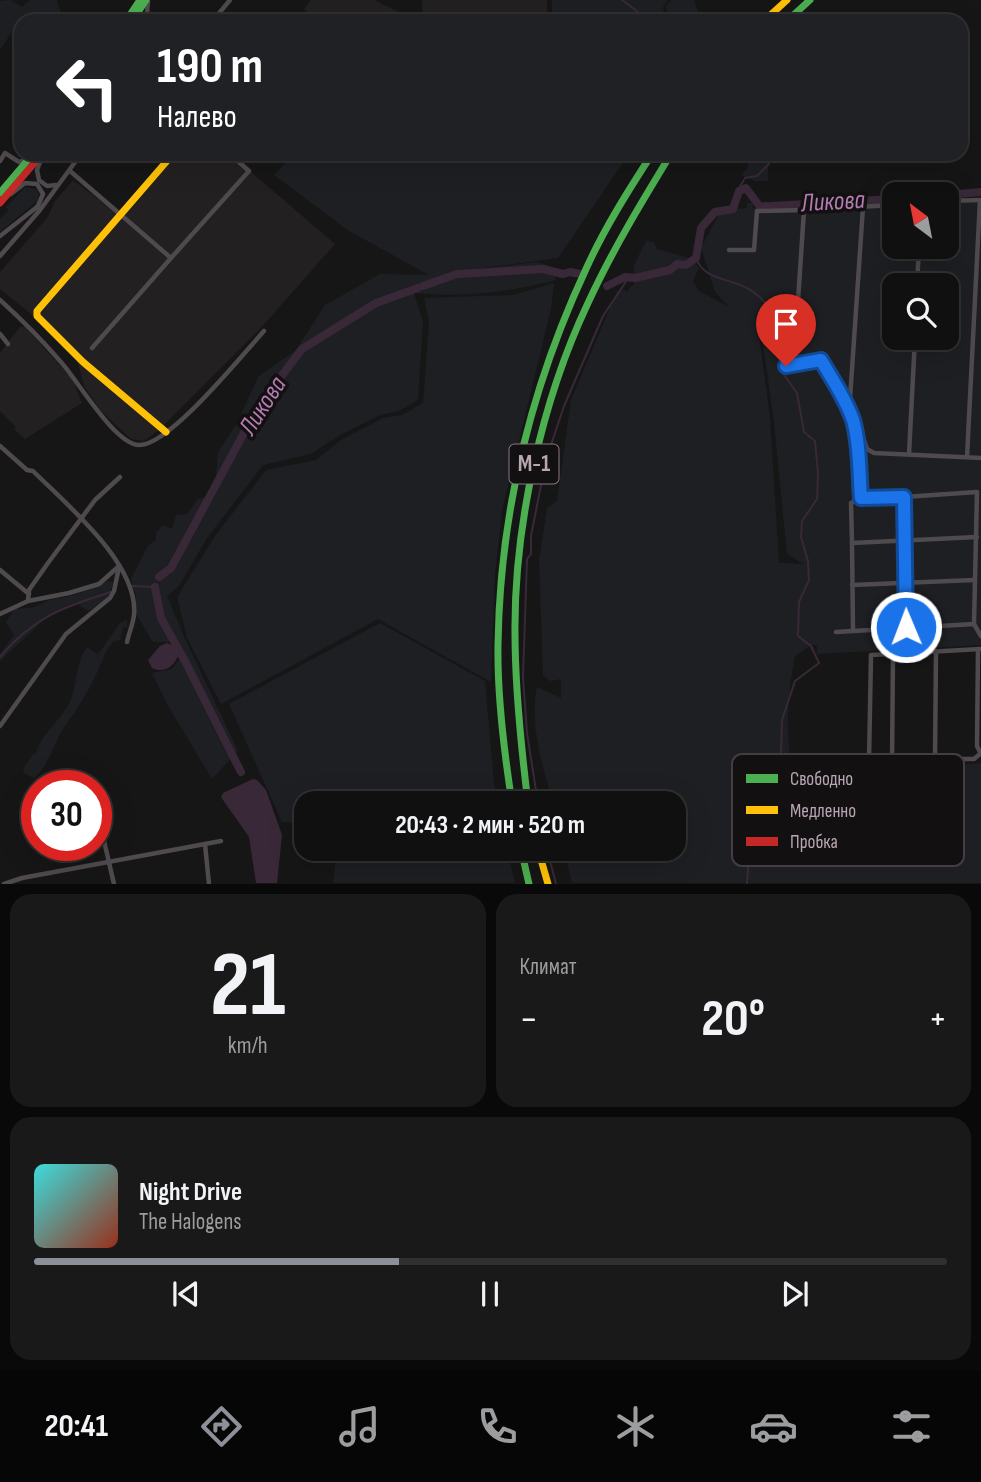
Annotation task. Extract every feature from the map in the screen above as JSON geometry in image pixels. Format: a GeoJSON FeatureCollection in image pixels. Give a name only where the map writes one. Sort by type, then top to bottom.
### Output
{"type":"FeatureCollection","features":[{"type":"Feature","properties":{"kind":"main road"},"geometry":{"type":"LineString","coordinates":[[772,14],[787,0]]}},
{"type":"Feature","properties":{"kind":"main road"},"geometry":{"type":"LineString","coordinates":[[795,14],[810,0]]}},
{"type":"Feature","properties":{"kind":"main road"},"geometry":{"type":"LineString","coordinates":[[1,199],[12,179],[27,161]]}},
{"type":"Feature","properties":{"kind":"main road"},"geometry":{"type":"LineString","coordinates":[[1,199],[36,161]]}},
{"type":"Feature","properties":{"kind":"main road"},"geometry":{"type":"LineString","coordinates":[[166,432],[76,356],[37,316],[41,305],[167,161]]}},
{"type":"Feature","properties":{"kind":"main road","name":"М-1"},"geometry":{"type":"LineString","coordinates":[[510,791],[504,747],[498,644],[504,548],[527,426],[558,330],[592,253],[648,161]]}},
{"type":"Feature","properties":{"kind":"main road","name":"М-1"},"geometry":{"type":"LineString","coordinates":[[526,791],[513,673],[515,601],[527,495],[541,430],[573,335],[620,235],[666,161]]}},
{"type":"Feature","properties":{"kind":"main road"},"geometry":{"type":"LineString","coordinates":[[524,861],[530,884]]}},
{"type":"Feature","properties":{"kind":"main road"},"geometry":{"type":"LineString","coordinates":[[541,861],[548,884]]}},
{"type":"Feature","properties":{"kind":"street"},"geometry":{"type":"LineString","coordinates":[[220,12],[230,0]]}},
{"type":"Feature","properties":{"kind":"street"},"geometry":{"type":"LineString","coordinates":[[0,160],[5,153],[14,160]]}},
{"type":"Feature","properties":{"kind":"street"},"geometry":{"type":"LineString","coordinates":[[11,158],[14,166],[12,179]]}},
{"type":"Feature","properties":{"kind":"street"},"geometry":{"type":"LineString","coordinates":[[40,161],[37,170],[39,180],[50,187],[60,183]]}},
{"type":"Feature","properties":{"kind":"street"},"geometry":{"type":"LineString","coordinates":[[0,256],[34,219],[76,161]]}},
{"type":"Feature","properties":{"kind":"street"},"geometry":{"type":"LineString","coordinates":[[92,348],[249,171],[238,161]]}},
{"type":"Feature","properties":{"kind":"street"},"geometry":{"type":"LineString","coordinates":[[70,171],[171,258]]}},
{"type":"Feature","properties":{"kind":"street"},"geometry":{"type":"LineString","coordinates":[[1,199],[25,183],[34,183],[41,188],[43,194],[37,208]]}},
{"type":"Feature","properties":{"kind":"street"},"geometry":{"type":"LineString","coordinates":[[0,236],[49,197]]}},
{"type":"Feature","properties":{"kind":"street"},"geometry":{"type":"LineString","coordinates":[[959,201],[981,200],[967,457]]}},
{"type":"Feature","properties":{"kind":"street"},"geometry":{"type":"LineString","coordinates":[[729,250],[754,250],[757,211],[882,206]]}},
{"type":"Feature","properties":{"kind":"street"},"geometry":{"type":"LineString","coordinates":[[863,207],[850,399],[870,452],[981,458]]}},
{"type":"Feature","properties":{"kind":"street"},"geometry":{"type":"LineString","coordinates":[[797,316],[804,211]]}},
{"type":"Feature","properties":{"kind":"street"},"geometry":{"type":"LineString","coordinates":[[0,300],[61,362],[103,418],[131,443],[139,445],[148,443],[166,432],[205,398],[264,331]]}},
{"type":"Feature","properties":{"kind":"street"},"geometry":{"type":"LineString","coordinates":[[0,334],[8,344]]}},
{"type":"Feature","properties":{"kind":"street"},"geometry":{"type":"LineString","coordinates":[[909,454],[914,350]]}},
{"type":"Feature","properties":{"kind":"street"},"geometry":{"type":"LineString","coordinates":[[783,367],[821,360],[852,418],[861,498]]}},
{"type":"Feature","properties":{"kind":"street"},"geometry":{"type":"LineString","coordinates":[[0,446],[27,470],[33,471],[82,520],[119,566],[130,592],[134,614],[127,642]]}},
{"type":"Feature","properties":{"kind":"street"},"geometry":{"type":"LineString","coordinates":[[28,601],[29,590],[48,563],[95,500],[120,477]]}},
{"type":"Feature","properties":{"kind":"street"},"geometry":{"type":"LineString","coordinates":[[853,630],[851,503],[861,498],[977,492],[974,624],[981,636]]}},
{"type":"Feature","properties":{"kind":"street"},"geometry":{"type":"LineString","coordinates":[[904,497],[906,627]]}},
{"type":"Feature","properties":{"kind":"street"},"geometry":{"type":"LineString","coordinates":[[852,543],[977,537]]}},
{"type":"Feature","properties":{"kind":"street"},"geometry":{"type":"LineString","coordinates":[[0,614],[28,601],[99,584],[119,566]]}},
{"type":"Feature","properties":{"kind":"street"},"geometry":{"type":"LineString","coordinates":[[0,726],[66,634],[110,598],[114,592],[119,566]]}},
{"type":"Feature","properties":{"kind":"street"},"geometry":{"type":"LineString","coordinates":[[0,570],[29,594]]}},
{"type":"Feature","properties":{"kind":"street"},"geometry":{"type":"LineString","coordinates":[[852,585],[975,580]]}},
{"type":"Feature","properties":{"kind":"street"},"geometry":{"type":"LineString","coordinates":[[836,632],[974,624]]}},
{"type":"Feature","properties":{"kind":"street"},"geometry":{"type":"LineString","coordinates":[[869,754],[870,656],[979,649],[977,746],[981,754],[974,759],[964,759]]}},
{"type":"Feature","properties":{"kind":"street"},"geometry":{"type":"LineString","coordinates":[[935,754],[936,651]]}},
{"type":"Feature","properties":{"kind":"street"},"geometry":{"type":"LineString","coordinates":[[892,754],[893,653]]}},
{"type":"Feature","properties":{"kind":"street"},"geometry":{"type":"LineString","coordinates":[[4,884],[221,841]]}},
{"type":"Feature","properties":{"kind":"street"},"geometry":{"type":"LineString","coordinates":[[205,844],[209,884]]}},
{"type":"Feature","properties":{"kind":"street"},"geometry":{"type":"LineString","coordinates":[[108,862],[114,884]]}},
{"type":"Feature","properties":{"kind":"shaded area"},"geometry":{"type":"Polygon","coordinates":[[[10,0],[22,7],[30,0],[57,0],[61,14],[14,14],[14,29],[0,50],[0,1],[10,0]]]}},
{"type":"Feature","properties":{"kind":"shaded area"},"geometry":{"type":"Polygon","coordinates":[[[311,0],[374,0],[403,14],[309,14],[304,9],[311,0]]]}},
{"type":"Feature","properties":{"kind":"shaded area"},"geometry":{"type":"Polygon","coordinates":[[[422,0],[547,0],[547,14],[423,14],[422,0]]]}},
{"type":"Feature","properties":{"kind":"shaded area"},"geometry":{"type":"Polygon","coordinates":[[[552,0],[668,0],[663,7],[664,14],[552,14],[552,0]]]}},
{"type":"Feature","properties":{"kind":"shaded area"},"geometry":{"type":"Polygon","coordinates":[[[671,0],[694,0],[699,14],[668,14],[666,6],[671,0]]]}},
{"type":"Feature","properties":{"kind":"shaded area"},"geometry":{"type":"Polygon","coordinates":[[[172,161],[238,161],[335,244],[260,329],[159,430],[144,441],[131,439],[101,411],[84,386],[78,363],[31,314],[0,289],[0,272],[47,218],[55,201],[73,180],[122,217],[172,161]]]}},
{"type":"Feature","properties":{"kind":"shaded area"},"geometry":{"type":"Polygon","coordinates":[[[287,161],[624,161],[558,258],[446,273],[536,262],[553,267],[556,280],[485,293],[414,293],[423,322],[418,400],[399,411],[380,415],[340,435],[311,454],[263,465],[207,538],[179,586],[167,596],[238,751],[212,779],[167,704],[152,673],[172,669],[180,658],[181,648],[171,642],[153,642],[136,614],[136,597],[131,579],[148,546],[156,540],[156,533],[163,525],[172,529],[176,515],[187,514],[198,499],[207,497],[215,487],[218,452],[237,423],[258,377],[296,350],[325,305],[380,274],[429,275],[349,231],[274,175],[287,161]]]}},
{"type":"Feature","properties":{"kind":"shaded area"},"geometry":{"type":"Polygon","coordinates":[[[749,161],[768,161],[768,181],[755,181],[741,175],[747,169],[749,161]]]}},
{"type":"Feature","properties":{"kind":"shaded area"},"geometry":{"type":"Polygon","coordinates":[[[25,187],[36,189],[39,194],[37,201],[0,232],[0,219],[9,210],[6,207],[25,187]]]}},
{"type":"Feature","properties":{"kind":"shaded area"},"geometry":{"type":"Polygon","coordinates":[[[981,198],[981,645],[817,654],[817,645],[812,645],[795,656],[789,701],[790,754],[732,754],[732,866],[964,866],[964,765],[981,763],[981,883],[572,883],[567,861],[686,861],[686,791],[550,791],[536,730],[535,701],[537,687],[561,698],[561,679],[550,681],[543,675],[539,560],[547,508],[557,501],[571,400],[617,291],[624,289],[626,292],[634,284],[634,265],[646,241],[654,242],[657,249],[692,259],[699,268],[693,281],[699,291],[729,307],[715,292],[701,248],[721,210],[747,208],[747,203],[752,203],[753,208],[882,203],[882,259],[959,259],[959,199],[981,198]],[[759,335],[770,417],[779,563],[803,564],[787,554],[762,336],[759,335]]]}},
{"type":"Feature","properties":{"kind":"shaded area"},"geometry":{"type":"Polygon","coordinates":[[[554,283],[551,309],[502,511],[495,574],[491,682],[378,619],[221,704],[187,638],[177,597],[215,536],[266,470],[316,460],[341,440],[383,418],[402,415],[423,403],[429,322],[424,298],[513,295],[554,283]]]}},
{"type":"Feature","properties":{"kind":"shaded area"},"geometry":{"type":"Polygon","coordinates":[[[20,327],[25,327],[73,380],[82,403],[25,439],[0,411],[0,353],[20,327]]]}},
{"type":"Feature","properties":{"kind":"shaded area"},"geometry":{"type":"Polygon","coordinates":[[[108,581],[113,582],[112,588],[101,603],[88,611],[76,603],[48,616],[0,661],[0,654],[14,635],[6,622],[14,609],[35,607],[49,600],[75,595],[108,581]]]}},
{"type":"Feature","properties":{"kind":"shaded area"},"geometry":{"type":"Polygon","coordinates":[[[127,620],[127,628],[123,627],[120,640],[113,642],[106,651],[89,689],[44,766],[41,770],[23,770],[71,699],[80,660],[87,647],[99,653],[120,623],[127,620]]]}},
{"type":"Feature","properties":{"kind":"shaded area"},"geometry":{"type":"Polygon","coordinates":[[[380,623],[485,681],[496,791],[294,791],[294,822],[282,822],[229,704],[380,623]]]}},
{"type":"Feature","properties":{"kind":"shaded area"},"geometry":{"type":"Polygon","coordinates":[[[167,643],[181,649],[177,659],[167,669],[152,668],[148,660],[160,646],[167,643]]]}},
{"type":"Feature","properties":{"kind":"shaded area"},"geometry":{"type":"Polygon","coordinates":[[[253,779],[266,790],[282,835],[277,883],[256,883],[249,837],[221,797],[223,793],[253,779]]]}},
{"type":"Feature","properties":{"kind":"shaded area"},"geometry":{"type":"Polygon","coordinates":[[[336,861],[510,861],[515,883],[333,883],[336,861]]]}},
{"type":"Feature","properties":{"kind":"waterway"},"geometry":{"type":"LineString","coordinates":[[622,0],[641,14]]}},
{"type":"Feature","properties":{"kind":"waterway"},"geometry":{"type":"LineString","coordinates":[[745,178],[757,176],[769,164],[768,161]]}},
{"type":"Feature","properties":{"kind":"waterway"},"geometry":{"type":"LineString","coordinates":[[742,190],[740,186],[744,180]]}},
{"type":"Feature","properties":{"kind":"waterway","name":"Ликова"},"geometry":{"type":"LineString","coordinates":[[607,286],[625,277],[635,278],[670,270],[677,264],[686,265],[696,258],[701,228],[715,212],[733,209],[739,191],[746,188],[760,207],[766,206]]}},
{"type":"Feature","properties":{"kind":"waterway","name":"Ликова"},"geometry":{"type":"LineString","coordinates":[[959,194],[981,192]]}},
{"type":"Feature","properties":{"kind":"waterway","name":"Ликова"},"geometry":{"type":"LineString","coordinates":[[771,206],[882,200]]}},
{"type":"Feature","properties":{"kind":"waterway"},"geometry":{"type":"LineString","coordinates":[[696,258],[700,266],[713,276],[745,287],[756,294],[780,319],[778,345],[782,372],[797,393],[804,432],[815,441],[817,499],[802,521],[801,537],[808,561],[809,580],[799,602],[798,636],[811,646],[819,663],[795,681],[782,720],[781,754]]}},
{"type":"Feature","properties":{"kind":"waterway","name":"Ликова"},"geometry":{"type":"LineString","coordinates":[[423,286],[457,274],[543,269],[563,274],[580,274]]}},
{"type":"Feature","properties":{"kind":"waterway"},"geometry":{"type":"LineString","coordinates":[[536,791],[527,733],[523,677],[527,559],[531,554],[531,536],[546,460],[564,406],[603,316],[629,277]]}},
{"type":"Feature","properties":{"kind":"waterway","name":"Ликова"},"geometry":{"type":"LineString","coordinates":[[159,577],[171,568],[258,407],[302,349],[376,303],[418,288]]}},
{"type":"Feature","properties":{"kind":"waterway"},"geometry":{"type":"LineString","coordinates":[[132,586],[155,587]]}},
{"type":"Feature","properties":{"kind":"waterway","name":"Ликова"},"geometry":{"type":"LineString","coordinates":[[155,587],[161,618],[241,772]]}},
{"type":"Feature","properties":{"kind":"waterway"},"geometry":{"type":"LineString","coordinates":[[0,657],[25,632],[50,615],[111,592]]}},
{"type":"Feature","properties":{"kind":"waterway"},"geometry":{"type":"LineString","coordinates":[[550,861],[556,884]]}},
{"type":"Feature","properties":{"kind":"waterway"},"geometry":{"type":"LineString","coordinates":[[747,884],[748,866]]}},
{"type":"Feature","properties":{"kind":"traffic: fast"},"geometry":{"type":"LineString","coordinates":[[131,14],[140,0]]}},
{"type":"Feature","properties":{"kind":"traffic: fast"},"geometry":{"type":"LineString","coordinates":[[137,14],[146,0]]}},
{"type":"Feature","properties":{"kind":"traffic: fast"},"geometry":{"type":"LineString","coordinates":[[795,14],[810,0]]}},
{"type":"Feature","properties":{"kind":"traffic: fast"},"geometry":{"type":"LineString","coordinates":[[0,193],[27,161]]}},
{"type":"Feature","properties":{"kind":"traffic: fast"},"geometry":{"type":"LineString","coordinates":[[510,791],[502,724],[498,644],[505,547],[522,452],[549,359],[586,269],[625,196],[648,161]]}},
{"type":"Feature","properties":{"kind":"traffic: fast"},"geometry":{"type":"LineString","coordinates":[[527,791],[519,718],[515,633],[520,550],[534,464],[557,380],[588,303],[617,246],[667,161]]}},
{"type":"Feature","properties":{"kind":"traffic: fast"},"geometry":{"type":"LineString","coordinates":[[524,861],[529,884]]}},
{"type":"Feature","properties":{"kind":"traffic: slow"},"geometry":{"type":"LineString","coordinates":[[772,14],[787,0]]}},
{"type":"Feature","properties":{"kind":"traffic: slow"},"geometry":{"type":"LineString","coordinates":[[166,432],[83,362],[37,316],[37,311],[167,161]]}},
{"type":"Feature","properties":{"kind":"traffic: slow"},"geometry":{"type":"LineString","coordinates":[[541,861],[548,884]]}},
{"type":"Feature","properties":{"kind":"traffic: jam"},"geometry":{"type":"LineString","coordinates":[[0,203],[36,161]]}},
{"type":"Feature","properties":{"kind":"route"},"geometry":{"type":"LineString","coordinates":[[786,366],[821,360],[840,391],[852,418],[856,437],[861,498],[904,497],[906,627]]}}]}
